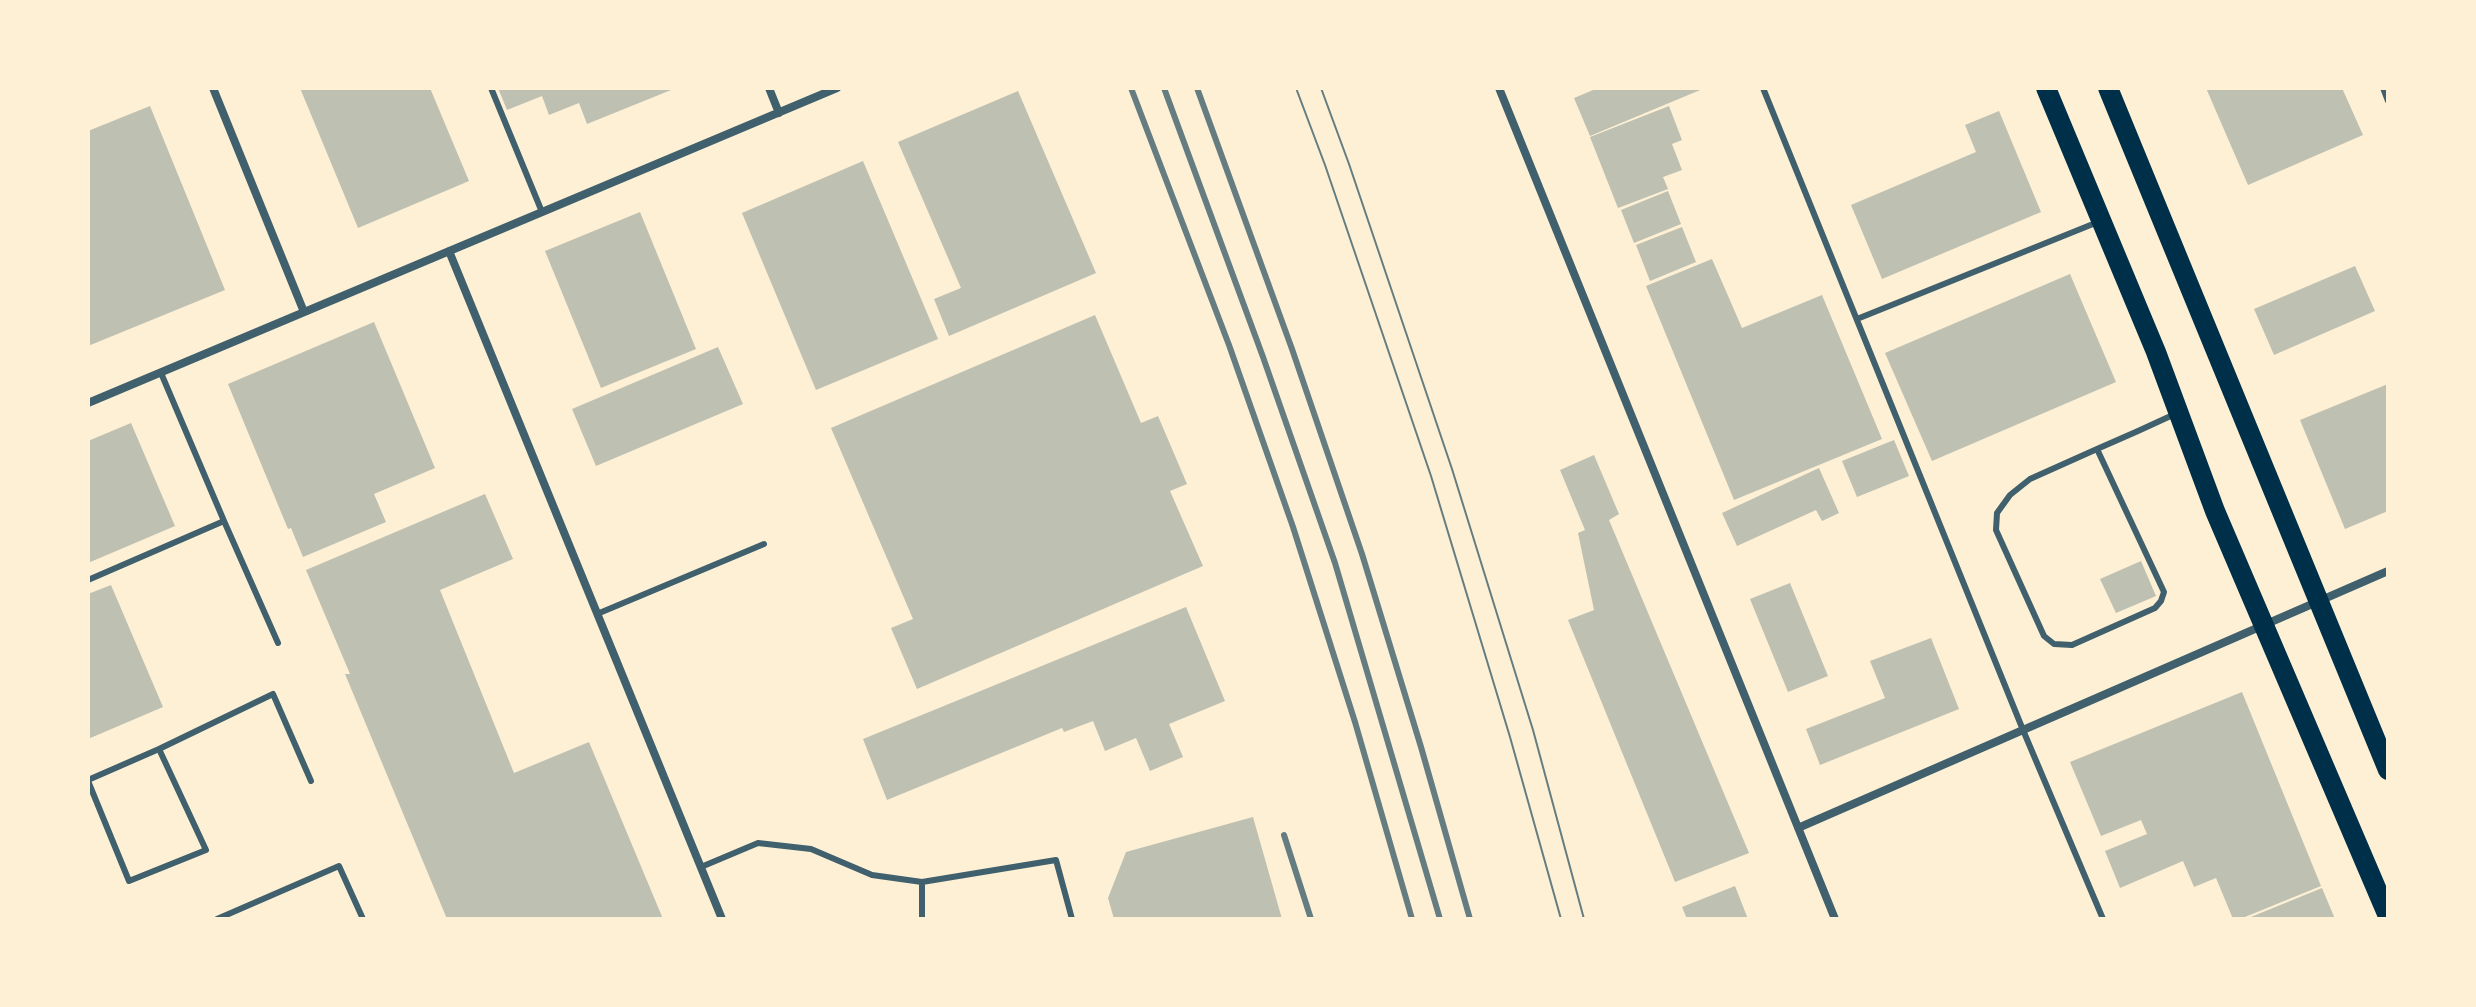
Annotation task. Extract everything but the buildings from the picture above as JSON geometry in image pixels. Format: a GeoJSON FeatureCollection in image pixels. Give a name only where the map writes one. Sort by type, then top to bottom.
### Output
{"type":"FeatureCollection","features":[{"type":"Feature","properties":{"kind":"main road"},"geometry":{"type":"LineString","coordinates":[[2046,88],[2215,511],[2388,916]]}},
{"type":"Feature","properties":{"kind":"main road"},"geometry":{"type":"LineString","coordinates":[[2108,88],[2388,770]]}},
{"type":"Feature","properties":{"kind":"street"},"geometry":{"type":"LineString","coordinates":[[213,88],[304,312]]}},
{"type":"Feature","properties":{"kind":"street"},"geometry":{"type":"LineString","coordinates":[[769,88],[779,113]]}},
{"type":"Feature","properties":{"kind":"street"},"geometry":{"type":"LineString","coordinates":[[88,403],[837,88]]}},
{"type":"Feature","properties":{"kind":"street"},"geometry":{"type":"LineString","coordinates":[[1499,88],[1835,919]]}},
{"type":"Feature","properties":{"kind":"street"},"geometry":{"type":"LineString","coordinates":[[449,251],[722,919]]}},
{"type":"Feature","properties":{"kind":"street"},"geometry":{"type":"LineString","coordinates":[[1798,828],[2388,571]]}},
{"type":"Feature","properties":{"kind":"lane"},"geometry":{"type":"LineString","coordinates":[[491,88],[542,212]]}},
{"type":"Feature","properties":{"kind":"lane"},"geometry":{"type":"LineString","coordinates":[[1763,88],[2023,730],[2103,919]]}},
{"type":"Feature","properties":{"kind":"lane"},"geometry":{"type":"LineString","coordinates":[[2383,88],[2388,101]]}},
{"type":"Feature","properties":{"kind":"lane"},"geometry":{"type":"LineString","coordinates":[[1857,319],[2101,221]]}},
{"type":"Feature","properties":{"kind":"lane"},"geometry":{"type":"LineString","coordinates":[[161,373],[278,643]]}},
{"type":"Feature","properties":{"kind":"lane"},"geometry":{"type":"LineString","coordinates":[[2097,449],[2164,592],[2155,608],[2072,645],[2054,644],[2044,636],[1996,530],[1997,513],[2010,495],[2030,479],[2097,449],[2178,413]]}},
{"type":"Feature","properties":{"kind":"lane"},"geometry":{"type":"LineString","coordinates":[[88,580],[224,521]]}},
{"type":"Feature","properties":{"kind":"lane"},"geometry":{"type":"LineString","coordinates":[[597,614],[764,544]]}},
{"type":"Feature","properties":{"kind":"lane"},"geometry":{"type":"LineString","coordinates":[[159,749],[206,850],[129,881],[88,780],[273,694],[311,781]]}},
{"type":"Feature","properties":{"kind":"lane"},"geometry":{"type":"LineString","coordinates":[[701,867],[758,843],[811,849],[872,875],[922,882],[1056,860],[1072,919]]}},
{"type":"Feature","properties":{"kind":"lane"},"geometry":{"type":"LineString","coordinates":[[217,919],[339,866],[363,919]]}},
{"type":"Feature","properties":{"kind":"lane"},"geometry":{"type":"LineString","coordinates":[[922,882],[922,919]]}},
{"type":"Feature","properties":{"kind":"tram line"},"geometry":{"type":"LineString","coordinates":[[1296,88],[1431,476],[1561,919]]}},
{"type":"Feature","properties":{"kind":"tram line"},"geometry":{"type":"LineString","coordinates":[[1321,88],[1452,469],[1533,730],[1584,919]]}},
{"type":"Feature","properties":{"kind":"railway"},"geometry":{"type":"LineString","coordinates":[[1131,88],[1229,345],[1293,527],[1355,722],[1412,919]]}},
{"type":"Feature","properties":{"kind":"railway"},"geometry":{"type":"LineString","coordinates":[[1164,88],[1335,563],[1440,919]]}},
{"type":"Feature","properties":{"kind":"railway"},"geometry":{"type":"LineString","coordinates":[[1197,88],[1292,349],[1362,554],[1470,919]]}},
{"type":"Feature","properties":{"kind":"railway"},"geometry":{"type":"LineString","coordinates":[[1284,835],[1311,919]]}}]}
